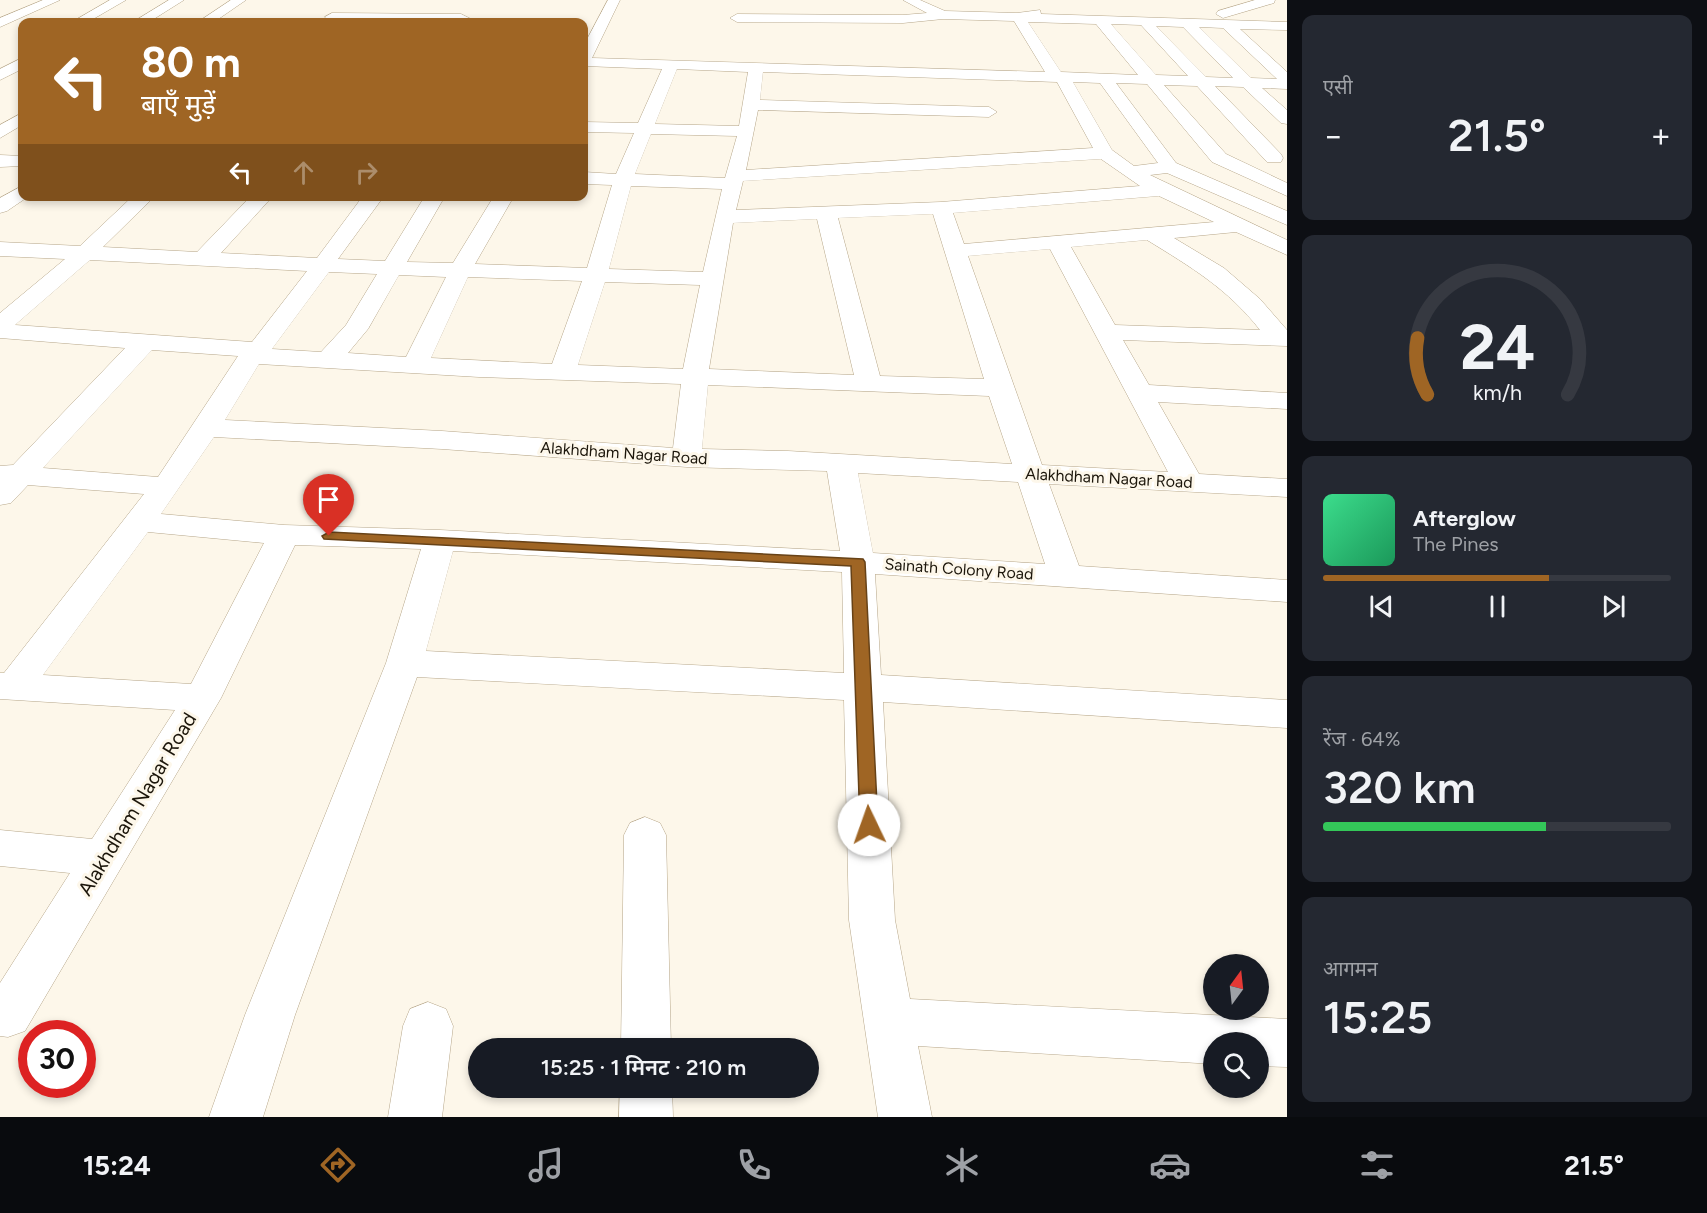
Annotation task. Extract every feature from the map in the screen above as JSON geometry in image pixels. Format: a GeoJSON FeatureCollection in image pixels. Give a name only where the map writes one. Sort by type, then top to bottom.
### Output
{"type":"FeatureCollection","features":[{"type":"Feature","properties":{"kind":"street"},"geometry":{"type":"LineString","coordinates":[[86,18],[120,0]]}},
{"type":"Feature","properties":{"kind":"street"},"geometry":{"type":"LineString","coordinates":[[147,18],[178,0]]}},
{"type":"Feature","properties":{"kind":"street"},"geometry":{"type":"LineString","coordinates":[[212,18],[240,0]]}},
{"type":"Feature","properties":{"kind":"street"},"geometry":{"type":"LineString","coordinates":[[588,52],[614,0]]}},
{"type":"Feature","properties":{"kind":"street"},"geometry":{"type":"LineString","coordinates":[[891,3],[910,0],[943,15]]}},
{"type":"Feature","properties":{"kind":"street"},"geometry":{"type":"LineString","coordinates":[[939,0],[991,8],[1018,17],[1101,22],[1145,19],[1185,24],[1226,19],[1287,17]]}},
{"type":"Feature","properties":{"kind":"street"},"geometry":{"type":"LineString","coordinates":[[1226,19],[1269,0]]}},
{"type":"Feature","properties":{"kind":"street"},"geometry":{"type":"LineString","coordinates":[[19,2],[51,1]]}},
{"type":"Feature","properties":{"kind":"street"},"geometry":{"type":"LineString","coordinates":[[0,23],[51,1]]}},
{"type":"Feature","properties":{"kind":"street"},"geometry":{"type":"LineString","coordinates":[[738,1],[737,24],[803,25],[903,19],[991,8]]}},
{"type":"Feature","properties":{"kind":"street"},"geometry":{"type":"LineString","coordinates":[[800,2],[803,25]]}},
{"type":"Feature","properties":{"kind":"street"},"geometry":{"type":"LineString","coordinates":[[1018,17],[1072,5]]}},
{"type":"Feature","properties":{"kind":"street"},"geometry":{"type":"LineString","coordinates":[[1145,19],[1165,10],[1175,11],[1280,26],[1287,36]]}},
{"type":"Feature","properties":{"kind":"street"},"geometry":{"type":"LineString","coordinates":[[1175,11],[1185,24],[1287,119]]}},
{"type":"Feature","properties":{"kind":"street"},"geometry":{"type":"LineString","coordinates":[[328,15],[461,18]]}},
{"type":"Feature","properties":{"kind":"street"},"geometry":{"type":"LineString","coordinates":[[1018,17],[1059,77],[1105,153],[1130,172],[1162,190],[1287,248]]}},
{"type":"Feature","properties":{"kind":"street"},"geometry":{"type":"LineString","coordinates":[[1145,19],[1200,81],[1280,158]]}},
{"type":"Feature","properties":{"kind":"street"},"geometry":{"type":"LineString","coordinates":[[1226,19],[1287,82]]}},
{"type":"Feature","properties":{"kind":"street"},"geometry":{"type":"LineString","coordinates":[[1101,22],[1219,158],[1287,190]]}},
{"type":"Feature","properties":{"kind":"street"},"geometry":{"type":"LineString","coordinates":[[809,50],[814,69]]}},
{"type":"Feature","properties":{"kind":"street"},"geometry":{"type":"LineString","coordinates":[[588,60],[671,65],[744,63],[814,69],[1152,80],[1287,82]]}},
{"type":"Feature","properties":{"kind":"street"},"geometry":{"type":"LineString","coordinates":[[687,458],[695,377],[724,217],[747,131],[751,105],[744,63]]}},
{"type":"Feature","properties":{"kind":"street"},"geometry":{"type":"LineString","coordinates":[[0,75],[18,65]]}},
{"type":"Feature","properties":{"kind":"street"},"geometry":{"type":"LineString","coordinates":[[563,370],[608,240],[623,180],[671,65]]}},
{"type":"Feature","properties":{"kind":"street"},"geometry":{"type":"LineString","coordinates":[[972,74],[1009,159]]}},
{"type":"Feature","properties":{"kind":"street"},"geometry":{"type":"LineString","coordinates":[[1104,78],[1168,166],[1287,219]]}},
{"type":"Feature","properties":{"kind":"street"},"geometry":{"type":"LineString","coordinates":[[751,105],[989,112]]}},
{"type":"Feature","properties":{"kind":"street"},"geometry":{"type":"LineString","coordinates":[[0,133],[18,112]]}},
{"type":"Feature","properties":{"kind":"street"},"geometry":{"type":"LineString","coordinates":[[588,127],[747,131]]}},
{"type":"Feature","properties":{"kind":"street"},"geometry":{"type":"LineString","coordinates":[[588,178],[734,180],[1105,153]]}},
{"type":"Feature","properties":{"kind":"street"},"geometry":{"type":"LineString","coordinates":[[1219,158],[1280,158]]}},
{"type":"Feature","properties":{"kind":"street"},"geometry":{"type":"LineString","coordinates":[[0,161],[18,161]]}},
{"type":"Feature","properties":{"kind":"street"},"geometry":{"type":"LineString","coordinates":[[1130,172],[1168,166]]}},
{"type":"Feature","properties":{"kind":"street"},"geometry":{"type":"LineString","coordinates":[[1260,177],[1287,177]]}},
{"type":"Feature","properties":{"kind":"street"},"geometry":{"type":"LineString","coordinates":[[724,217],[942,208],[1162,190]]}},
{"type":"Feature","properties":{"kind":"street"},"geometry":{"type":"LineString","coordinates":[[0,207],[18,195]]}},
{"type":"Feature","properties":{"kind":"street"},"geometry":{"type":"LineString","coordinates":[[0,325],[84,254],[140,201]]}},
{"type":"Feature","properties":{"kind":"street"},"geometry":{"type":"LineString","coordinates":[[203,259],[258,201]]}},
{"type":"Feature","properties":{"kind":"street"},"geometry":{"type":"LineString","coordinates":[[7,687],[166,487],[255,353],[370,201]]}},
{"type":"Feature","properties":{"kind":"street"},"geometry":{"type":"LineString","coordinates":[[328,360],[356,328],[432,201]]}},
{"type":"Feature","properties":{"kind":"street"},"geometry":{"type":"LineString","coordinates":[[415,364],[461,269],[501,201]]}},
{"type":"Feature","properties":{"kind":"street"},"geometry":{"type":"LineString","coordinates":[[942,208],[1000,388],[1066,576]]}},
{"type":"Feature","properties":{"kind":"street"},"geometry":{"type":"LineString","coordinates":[[826,213],[869,383]]}},
{"type":"Feature","properties":{"kind":"street"},"geometry":{"type":"LineString","coordinates":[[956,251],[1239,226]]}},
{"type":"Feature","properties":{"kind":"street"},"geometry":{"type":"LineString","coordinates":[[1150,233],[1216,273],[1252,304],[1283,338]]}},
{"type":"Feature","properties":{"kind":"street"},"geometry":{"type":"LineString","coordinates":[[1057,241],[1188,482]]}},
{"type":"Feature","properties":{"kind":"street"},"geometry":{"type":"LineString","coordinates":[[0,249],[321,265],[714,279]]}},
{"type":"Feature","properties":{"kind":"street"},"geometry":{"type":"LineString","coordinates":[[0,332],[145,342],[328,360],[479,369],[563,370],[1000,388]]}},
{"type":"Feature","properties":{"kind":"street"},"geometry":{"type":"LineString","coordinates":[[1107,332],[1283,338]]}},
{"type":"Feature","properties":{"kind":"street"},"geometry":{"type":"LineString","coordinates":[[0,496],[10,474],[145,342]]}},
{"type":"Feature","properties":{"kind":"street"},"geometry":{"type":"LineString","coordinates":[[1139,393],[1287,401]]}},
{"type":"Feature","properties":{"kind":"street","name":"Alakhdham Nagar Road"},"geometry":{"type":"LineString","coordinates":[[206,429],[442,440],[687,458],[841,463],[1287,488]]}},
{"type":"Feature","properties":{"kind":"street"},"geometry":{"type":"LineString","coordinates":[[841,463],[858,562],[872,920],[904,1117]]}},
{"type":"Feature","properties":{"kind":"street"},"geometry":{"type":"LineString","coordinates":[[10,474],[166,487]]}},
{"type":"Feature","properties":{"kind":"street","name":"Sainath Colony Road"},"geometry":{"type":"LineString","coordinates":[[139,522],[284,535],[440,540],[858,562],[1287,591]]}},
{"type":"Feature","properties":{"kind":"street"},"geometry":{"type":"LineString","coordinates":[[202,698],[284,535]]}},
{"type":"Feature","properties":{"kind":"street"},"geometry":{"type":"LineString","coordinates":[[236,1117],[263,1034],[404,663],[440,540]]}},
{"type":"Feature","properties":{"kind":"street"},"geometry":{"type":"LineString","coordinates":[[404,663],[863,687],[1287,714]]}},
{"type":"Feature","properties":{"kind":"street","name":"Alakhdham Nagar Road"},"geometry":{"type":"LineString","coordinates":[[3,1018],[202,698],[7,687]]}},
{"type":"Feature","properties":{"kind":"street"},"geometry":{"type":"LineString","coordinates":[[645,835],[646,1038]]}},
{"type":"Feature","properties":{"kind":"street"},"geometry":{"type":"LineString","coordinates":[[0,848],[104,858]]}},
{"type":"Feature","properties":{"kind":"street"},"geometry":{"type":"LineString","coordinates":[[889,1021],[1151,1038],[1287,1044]]}},
{"type":"Feature","properties":{"kind":"street"},"geometry":{"type":"LineString","coordinates":[[415,1117],[428,1026]]}},
{"type":"Feature","properties":{"kind":"street"},"geometry":{"type":"LineString","coordinates":[[646,1098],[646,1117]]}},
{"type":"Feature","properties":{"kind":"route"},"geometry":{"type":"LineString","coordinates":[[329,536],[858,562],[869,825]]}}]}
